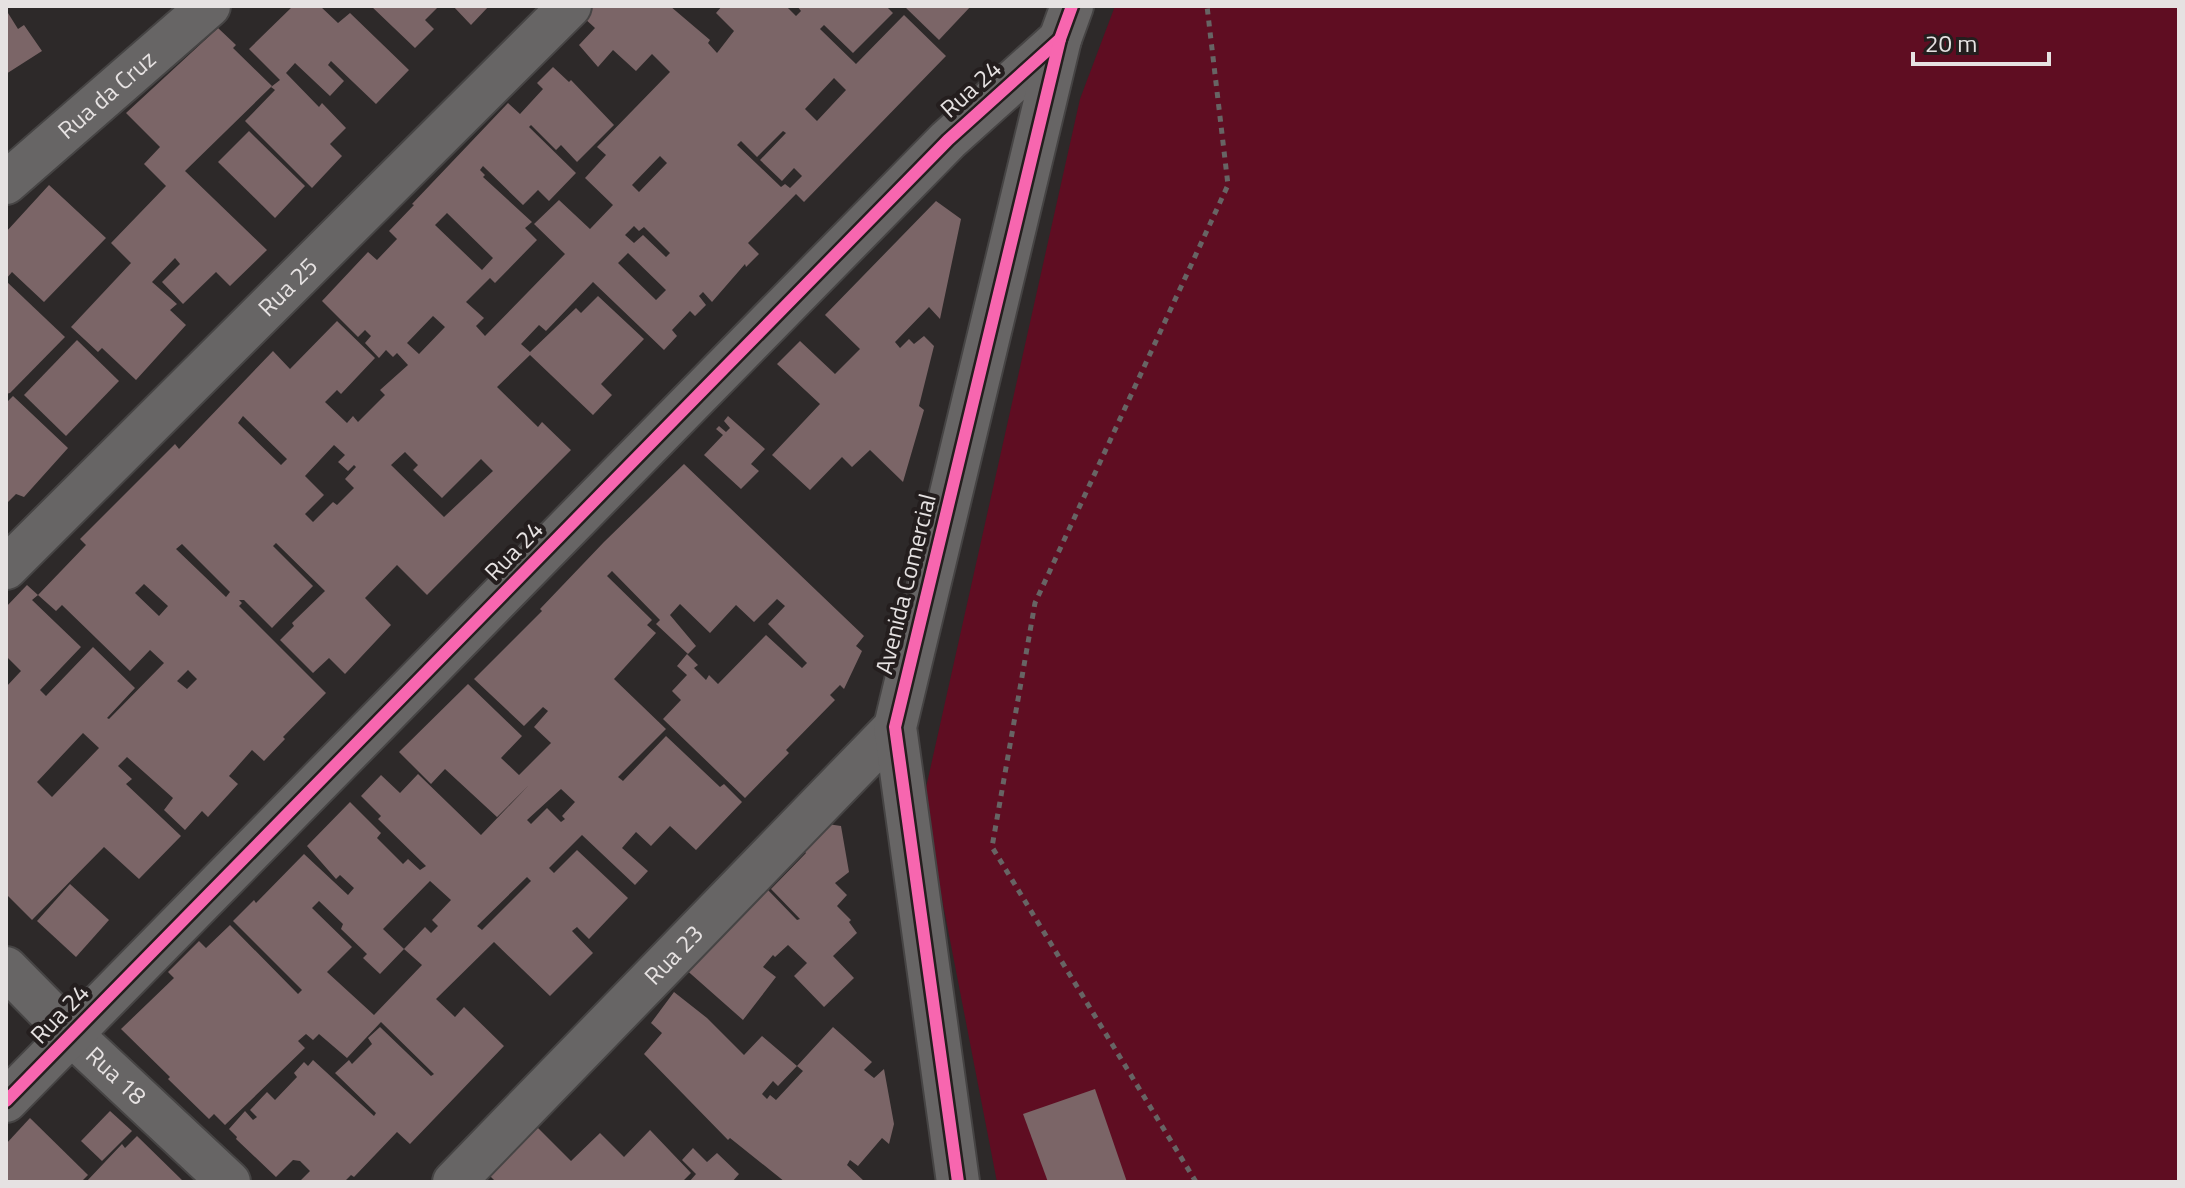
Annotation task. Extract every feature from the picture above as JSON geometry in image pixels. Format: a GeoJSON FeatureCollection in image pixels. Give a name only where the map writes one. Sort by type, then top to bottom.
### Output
{"type":"FeatureCollection","features":[{"type":"Feature","properties":{"kind":"street","name":"Rua da Cruz"},"geometry":{"type":"LineString","coordinates":[[6,183],[209,6]]}},
{"type":"Feature","properties":{"kind":"street","name":"Rua 25"},"geometry":{"type":"LineString","coordinates":[[6,568],[570,6]]}},
{"type":"Feature","properties":{"kind":"street","name":"Avenida Comercial"},"geometry":{"type":"LineString","coordinates":[[958,1182],[895,727],[1066,22]]}},
{"type":"Feature","properties":{"kind":"street","name":"Rua 24"},"geometry":{"type":"LineString","coordinates":[[6,1101],[1066,22]]}},
{"type":"Feature","properties":{"kind":"street","name":"Rua 23"},"geometry":{"type":"LineString","coordinates":[[454,1182],[895,727]]}},
{"type":"Feature","properties":{"kind":"street","name":"Rua 18"},"geometry":{"type":"LineString","coordinates":[[6,968],[71,1034],[229,1182]]}},
{"type":"Feature","properties":{"kind":"path"},"geometry":{"type":"LineString","coordinates":[[1196,1182],[992,847],[1035,603],[1228,185],[1207,6]]}},
{"type":"Feature","properties":{"kind":"shaded area"},"geometry":{"type":"Polygon","coordinates":[[[1115,6],[2179,6],[2179,1182],[997,1182],[923,801],[1080,99],[1115,6]]]}},
{"type":"Feature","properties":{"kind":"building"},"geometry":{"type":"Polygon","coordinates":[[[293,6],[320,6],[338,23],[350,13],[409,70],[376,104],[331,61],[328,65],[344,81],[330,96],[295,63],[286,73],[319,107],[322,103],[346,128],[330,144],[342,156],[312,188],[245,121],[275,90],[271,87],[280,80],[249,49],[293,6]]]}},
{"type":"Feature","properties":{"kind":"building"},"geometry":{"type":"Polygon","coordinates":[[[371,6],[439,6],[425,20],[434,29],[415,48],[371,6]]]}},
{"type":"Feature","properties":{"kind":"building"},"geometry":{"type":"Polygon","coordinates":[[[453,6],[489,6],[471,25],[453,6]]]}},
{"type":"Feature","properties":{"kind":"building"},"geometry":{"type":"Polygon","coordinates":[[[593,6],[670,6],[710,40],[708,43],[717,53],[734,31],[716,13],[722,6],[786,6],[796,16],[801,11],[797,6],[886,6],[893,13],[853,53],[824,25],[820,29],[856,64],[904,15],[946,56],[804,202],[796,194],[748,243],[759,254],[746,267],[745,264],[712,302],[703,292],[699,296],[706,305],[695,316],[690,311],[672,330],[677,336],[664,350],[593,282],[546,331],[539,325],[521,344],[530,352],[576,308],[581,313],[598,296],[644,339],[601,384],[612,395],[593,415],[530,355],[497,387],[538,427],[542,422],[571,450],[427,595],[397,565],[365,598],[391,625],[345,674],[329,658],[313,673],[280,640],[294,626],[292,623],[325,591],[276,543],[273,546],[313,586],[272,628],[244,600],[239,600],[242,603],[239,606],[326,693],[264,761],[252,750],[229,776],[238,784],[208,817],[202,811],[185,830],[164,810],[173,798],[127,757],[118,766],[132,779],[126,784],[181,836],[139,879],[104,847],[32,920],[6,894],[6,687],[21,671],[6,656],[6,607],[27,585],[38,595],[86,545],[80,539],[175,444],[179,449],[273,351],[290,369],[337,321],[375,358],[341,394],[337,390],[325,402],[347,423],[353,416],[358,422],[385,395],[380,390],[408,365],[397,353],[393,357],[386,350],[379,358],[365,343],[371,336],[365,330],[358,337],[322,301],[368,252],[377,260],[397,239],[389,231],[412,204],[508,103],[520,114],[543,89],[537,83],[553,67],[569,82],[571,80],[614,125],[577,162],[561,145],[556,150],[531,125],[529,127],[576,173],[549,201],[538,190],[523,205],[483,166],[480,170],[485,175],[483,177],[532,222],[525,228],[537,240],[495,283],[490,278],[466,302],[484,318],[476,326],[485,336],[565,254],[534,224],[559,200],[590,229],[613,205],[585,178],[606,155],[597,147],[670,72],[652,54],[636,71],[613,50],[598,67],[579,45],[595,28],[583,17],[593,6]],[[834,78],[805,109],[817,121],[846,90],[834,78]],[[783,131],[757,157],[741,141],[737,145],[781,187],[785,184],[790,188],[802,176],[794,168],[782,181],[760,160],[786,133],[783,131]],[[660,156],[632,185],[639,192],[667,163],[660,156]],[[447,213],[435,225],[482,270],[493,258],[447,213]],[[634,226],[625,235],[634,243],[643,235],[666,257],[670,253],[644,227],[639,231],[634,226]],[[628,253],[618,263],[656,300],[666,290],[628,253]],[[433,316],[407,343],[419,354],[445,327],[433,316]],[[243,416],[238,423],[281,465],[287,459],[243,416]],[[334,445],[305,476],[324,495],[305,514],[313,522],[333,502],[337,505],[354,488],[345,479],[356,467],[354,465],[348,471],[338,462],[345,455],[334,445]],[[405,452],[391,465],[444,517],[493,471],[481,459],[442,498],[413,470],[418,465],[405,452]],[[182,544],[176,549],[226,597],[230,592],[182,544]],[[144,584],[135,593],[159,616],[168,606],[144,584]],[[38,595],[32,600],[81,647],[40,690],[46,696],[93,647],[135,688],[109,719],[164,663],[150,650],[130,671],[62,605],[56,611],[38,595]],[[188,670],[177,681],[187,689],[197,679],[188,670]],[[83,733],[37,782],[52,797],[99,748],[83,733]]]}},
{"type":"Feature","properties":{"kind":"building"},"geometry":{"type":"Polygon","coordinates":[[[904,6],[971,6],[939,40],[904,6]]]}},
{"type":"Feature","properties":{"kind":"building"},"geometry":{"type":"Polygon","coordinates":[[[8,13],[18,29],[24,25],[42,51],[6,74],[6,15],[8,13]]]}},
{"type":"Feature","properties":{"kind":"building"},"geometry":{"type":"Polygon","coordinates":[[[218,28],[236,45],[233,48],[272,86],[185,171],[267,250],[230,286],[216,272],[183,304],[162,282],[180,264],[175,258],[152,282],[177,304],[170,310],[186,325],[136,380],[102,348],[98,352],[71,327],[131,263],[111,243],[166,186],[144,164],[160,147],[126,113],[218,28]]]}},
{"type":"Feature","properties":{"kind":"building"},"geometry":{"type":"Polygon","coordinates":[[[249,131],[305,186],[275,218],[218,162],[249,131]]]}},
{"type":"Feature","properties":{"kind":"building"},"geometry":{"type":"Polygon","coordinates":[[[49,185],[106,238],[44,302],[12,272],[6,279],[6,232],[49,185]]]}},
{"type":"Feature","properties":{"kind":"building"},"geometry":{"type":"Polygon","coordinates":[[[936,201],[961,219],[940,319],[929,307],[895,342],[900,348],[909,339],[914,344],[924,336],[934,346],[919,406],[924,410],[903,482],[870,450],[852,467],[842,457],[810,490],[772,455],[820,404],[777,364],[800,341],[835,374],[860,349],[825,315],[936,201]]]}},
{"type":"Feature","properties":{"kind":"building"},"geometry":{"type":"Polygon","coordinates":[[[6,281],[65,337],[6,394],[6,281]]]}},
{"type":"Feature","properties":{"kind":"building"},"geometry":{"type":"Polygon","coordinates":[[[77,340],[119,381],[66,436],[24,395],[77,340]]]}},
{"type":"Feature","properties":{"kind":"building"},"geometry":{"type":"Polygon","coordinates":[[[13,396],[68,448],[24,497],[16,494],[6,504],[6,403],[13,396]]]}},
{"type":"Feature","properties":{"kind":"building"},"geometry":{"type":"Polygon","coordinates":[[[728,416],[765,449],[751,464],[759,471],[741,489],[704,455],[723,435],[716,429],[719,426],[726,432],[730,428],[724,421],[728,416]]]}},
{"type":"Feature","properties":{"kind":"building"},"geometry":{"type":"Polygon","coordinates":[[[684,464],[864,636],[856,646],[862,651],[844,689],[840,685],[830,695],[835,700],[745,798],[663,719],[681,700],[672,691],[687,675],[677,666],[687,654],[698,665],[694,668],[706,680],[709,675],[718,684],[766,635],[802,668],[807,663],[768,624],[785,606],[777,599],[754,622],[736,605],[710,633],[680,604],[670,615],[696,646],[688,654],[656,624],[660,620],[612,571],[607,576],[652,620],[647,625],[656,633],[614,679],[666,729],[618,777],[623,781],[666,736],[720,787],[724,784],[742,802],[696,850],[670,826],[651,846],[636,832],[622,848],[648,871],[635,885],[582,835],[549,868],[554,873],[577,850],[628,898],[589,939],[577,927],[572,931],[593,953],[550,996],[494,942],[436,999],[455,1017],[464,1007],[504,1046],[410,1144],[397,1132],[354,1177],[351,1175],[344,1182],[299,1182],[310,1171],[300,1161],[293,1160],[276,1177],[229,1129],[245,1111],[253,1120],[257,1117],[250,1110],[267,1092],[275,1100],[297,1077],[294,1073],[304,1062],[308,1066],[313,1060],[374,1116],[376,1113],[335,1073],[349,1060],[352,1064],[372,1044],[368,1038],[380,1027],[431,1076],[434,1074],[381,1022],[347,1058],[319,1034],[313,1040],[306,1034],[298,1041],[305,1048],[225,1125],[214,1114],[209,1119],[121,1029],[174,978],[168,972],[199,941],[206,948],[230,925],[298,994],[302,990],[233,921],[254,900],[256,903],[304,854],[348,895],[354,888],[340,875],[336,879],[307,846],[350,802],[381,833],[377,838],[403,864],[408,859],[420,870],[426,866],[378,819],[381,816],[361,796],[381,775],[400,793],[418,774],[481,835],[529,785],[497,817],[445,769],[431,784],[399,752],[468,684],[522,736],[501,758],[519,775],[551,743],[534,727],[548,711],[543,707],[524,726],[474,679],[542,611],[540,609],[684,464]],[[561,789],[527,820],[531,824],[547,808],[561,822],[565,819],[562,816],[575,802],[561,789]],[[527,877],[477,926],[482,930],[531,881],[527,877]],[[430,881],[383,929],[404,949],[425,927],[431,933],[438,926],[432,920],[451,900],[430,881]],[[319,901],[312,908],[352,947],[327,972],[374,1015],[422,965],[404,949],[380,974],[363,958],[367,954],[341,929],[343,924],[319,901]]]}},
{"type":"Feature","properties":{"kind":"building"},"geometry":{"type":"Polygon","coordinates":[[[821,823],[841,826],[849,872],[835,883],[847,895],[837,906],[851,920],[849,922],[857,933],[833,956],[854,978],[824,1007],[794,976],[807,963],[788,945],[775,957],[773,955],[763,967],[776,977],[743,1020],[683,967],[730,910],[739,920],[766,888],[797,920],[800,919],[771,889],[806,853],[798,845],[821,823]]]}},
{"type":"Feature","properties":{"kind":"building"},"geometry":{"type":"Polygon","coordinates":[[[70,884],[109,920],[76,957],[37,921],[70,884]]]}},
{"type":"Feature","properties":{"kind":"building"},"geometry":{"type":"Polygon","coordinates":[[[674,992],[707,1018],[744,1055],[762,1036],[797,1066],[833,1027],[872,1062],[864,1070],[874,1078],[884,1069],[894,1124],[889,1144],[882,1138],[858,1166],[850,1160],[847,1165],[865,1182],[785,1182],[730,1138],[728,1140],[644,1054],[662,1033],[651,1023],[674,992]],[[797,1066],[778,1086],[773,1081],[762,1094],[767,1099],[770,1095],[776,1100],[803,1071],[797,1066]]]}},
{"type":"Feature","properties":{"kind":"building"},"geometry":{"type":"Polygon","coordinates":[[[1095,1089],[1127,1182],[1048,1182],[1023,1114],[1095,1089]]]}},
{"type":"Feature","properties":{"kind":"building"},"geometry":{"type":"Polygon","coordinates":[[[110,1111],[132,1131],[102,1161],[81,1141],[110,1111]]]}},
{"type":"Feature","properties":{"kind":"building"},"geometry":{"type":"Polygon","coordinates":[[[30,1118],[88,1175],[81,1182],[6,1182],[6,1144],[30,1118]]]}},
{"type":"Feature","properties":{"kind":"building"},"geometry":{"type":"Polygon","coordinates":[[[536,1126],[571,1161],[600,1133],[624,1157],[650,1130],[691,1173],[682,1182],[496,1182],[488,1174],[536,1126]]]}},
{"type":"Feature","properties":{"kind":"building"},"geometry":{"type":"Polygon","coordinates":[[[137,1136],[184,1182],[86,1182],[122,1144],[125,1148],[137,1136]]]}},
{"type":"Feature","properties":{"kind":"building"},"geometry":{"type":"Polygon","coordinates":[[[693,1148],[707,1162],[717,1153],[739,1174],[732,1182],[689,1182],[696,1174],[682,1160],[693,1148]]]}},
{"type":"Feature","properties":{"kind":"cycle path"},"geometry":{"type":"LineString","coordinates":[[958,1182],[895,727],[1060,39],[1072,6]]}},
{"type":"Feature","properties":{"kind":"cycle path"},"geometry":{"type":"LineString","coordinates":[[6,1101],[948,140],[1060,39]]}}]}
